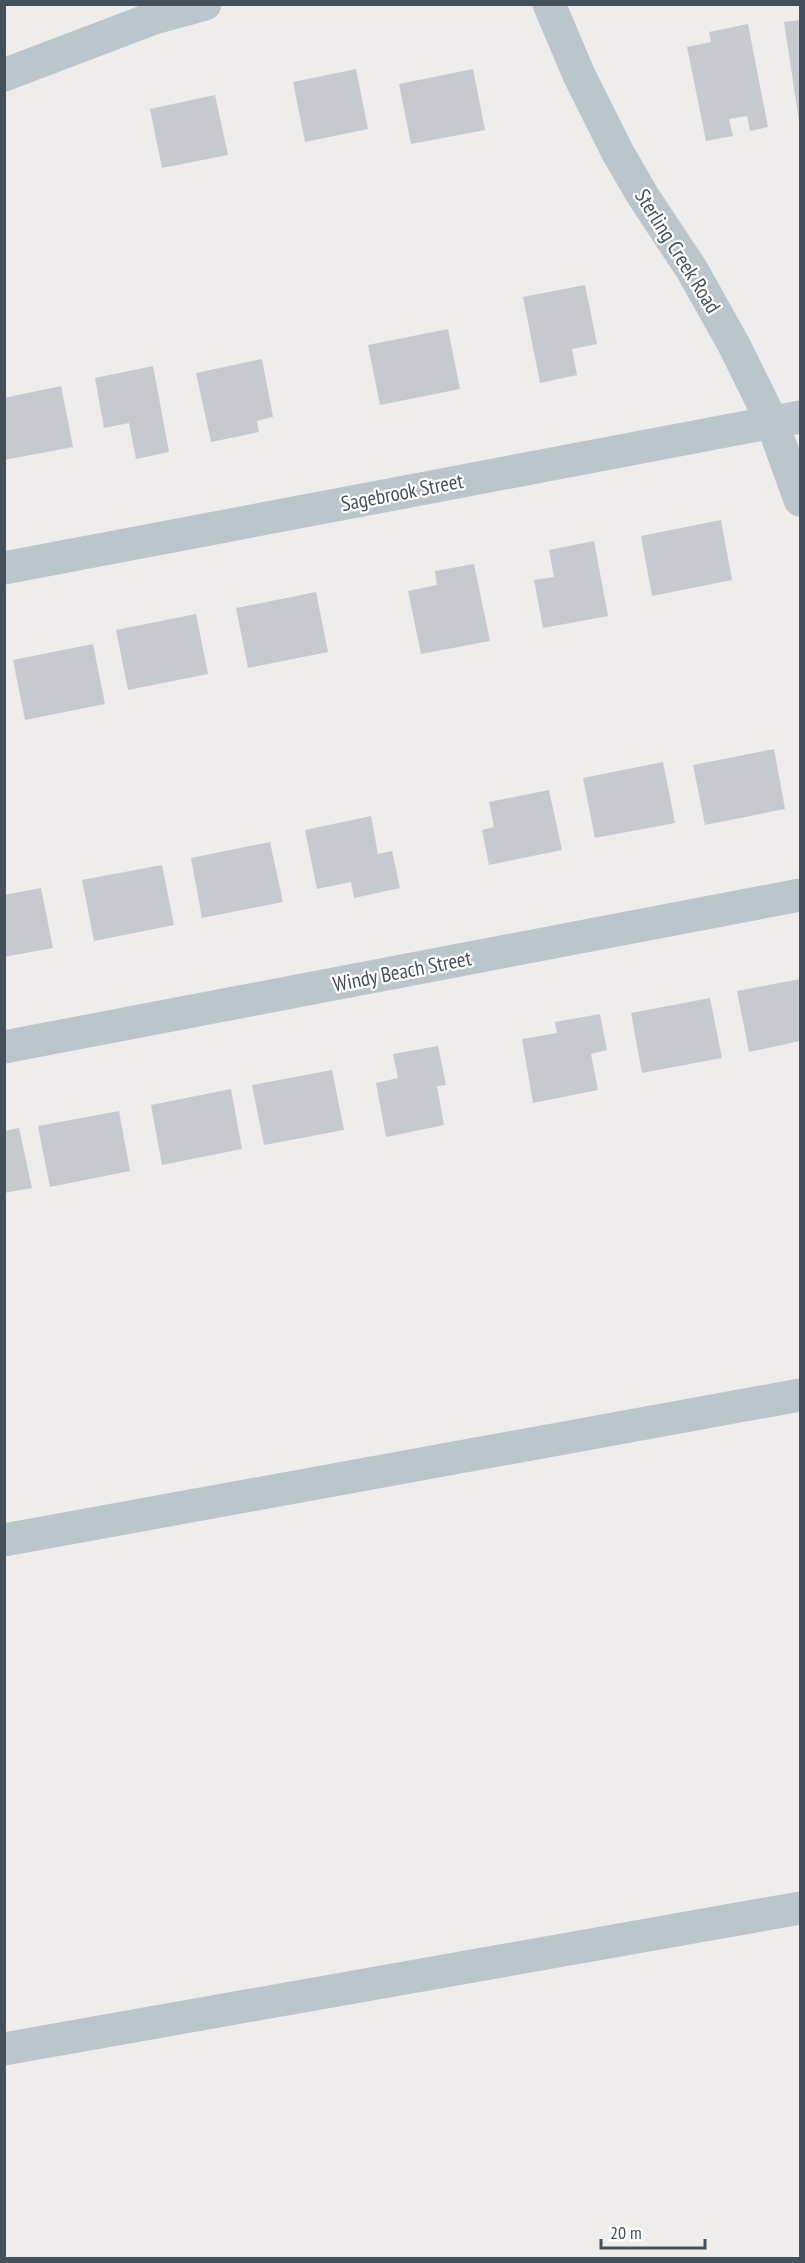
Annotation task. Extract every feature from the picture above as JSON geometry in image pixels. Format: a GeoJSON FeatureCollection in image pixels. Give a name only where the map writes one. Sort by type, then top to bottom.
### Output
{"type":"FeatureCollection","features":[{"type":"Feature","properties":{"kind":"street"},"geometry":{"type":"LineString","coordinates":[[4,75],[154,18],[205,4]]}},
{"type":"Feature","properties":{"kind":"street","name":"Sterling Creek Road"},"geometry":{"type":"LineString","coordinates":[[549,4],[579,75],[618,153],[643,196],[786,419],[801,501]]}},
{"type":"Feature","properties":{"kind":"street","name":"Sagebrook Street"},"geometry":{"type":"LineString","coordinates":[[4,568],[786,419]]}},
{"type":"Feature","properties":{"kind":"street","name":"Windy Beach Street"},"geometry":{"type":"LineString","coordinates":[[4,1047],[801,895]]}},
{"type":"Feature","properties":{"kind":"street"},"geometry":{"type":"LineString","coordinates":[[4,1540],[801,1395]]}},
{"type":"Feature","properties":{"kind":"street"},"geometry":{"type":"LineString","coordinates":[[4,2049],[801,1908]]}},
{"type":"Feature","properties":{"kind":"building"},"geometry":{"type":"Polygon","coordinates":[[[800,20],[800,121],[799,121],[784,22],[800,20]]]}},
{"type":"Feature","properties":{"kind":"building"},"geometry":{"type":"Polygon","coordinates":[[[748,24],[768,127],[750,131],[747,116],[729,119],[733,136],[706,141],[687,47],[711,42],[709,32],[748,24]]]}},
{"type":"Feature","properties":{"kind":"building"},"geometry":{"type":"Polygon","coordinates":[[[356,69],[368,129],[305,142],[293,82],[356,69]]]}},
{"type":"Feature","properties":{"kind":"building"},"geometry":{"type":"Polygon","coordinates":[[[473,69],[485,130],[411,144],[399,84],[473,69]]]}},
{"type":"Feature","properties":{"kind":"building"},"geometry":{"type":"Polygon","coordinates":[[[215,95],[228,155],[162,168],[150,109],[215,95]]]}},
{"type":"Feature","properties":{"kind":"building"},"geometry":{"type":"Polygon","coordinates":[[[585,285],[597,344],[572,349],[577,375],[540,383],[523,297],[585,285]]]}},
{"type":"Feature","properties":{"kind":"building"},"geometry":{"type":"Polygon","coordinates":[[[448,329],[460,389],[380,405],[368,345],[448,329]]]}},
{"type":"Feature","properties":{"kind":"building"},"geometry":{"type":"Polygon","coordinates":[[[262,359],[273,417],[257,421],[259,432],[211,442],[196,373],[262,359]]]}},
{"type":"Feature","properties":{"kind":"building"},"geometry":{"type":"Polygon","coordinates":[[[153,366],[169,452],[136,459],[129,423],[104,428],[95,378],[153,366]]]}},
{"type":"Feature","properties":{"kind":"building"},"geometry":{"type":"Polygon","coordinates":[[[61,386],[73,447],[4,460],[4,398],[61,386]]]}},
{"type":"Feature","properties":{"kind":"building"},"geometry":{"type":"Polygon","coordinates":[[[721,520],[732,580],[652,596],[641,536],[721,520]]]}},
{"type":"Feature","properties":{"kind":"building"},"geometry":{"type":"Polygon","coordinates":[[[594,541],[608,616],[543,628],[534,580],[554,577],[549,550],[594,541]]]}},
{"type":"Feature","properties":{"kind":"building"},"geometry":{"type":"Polygon","coordinates":[[[474,564],[490,641],[421,654],[408,591],[437,585],[435,571],[474,564]]]}},
{"type":"Feature","properties":{"kind":"building"},"geometry":{"type":"Polygon","coordinates":[[[316,592],[328,652],[248,668],[236,608],[316,592]]]}},
{"type":"Feature","properties":{"kind":"building"},"geometry":{"type":"Polygon","coordinates":[[[196,614],[208,674],[128,690],[116,630],[196,614]]]}},
{"type":"Feature","properties":{"kind":"building"},"geometry":{"type":"Polygon","coordinates":[[[93,644],[105,704],[25,720],[13,660],[93,644]]]}},
{"type":"Feature","properties":{"kind":"building"},"geometry":{"type":"Polygon","coordinates":[[[774,749],[785,809],[705,825],[693,765],[774,749]]]}},
{"type":"Feature","properties":{"kind":"building"},"geometry":{"type":"Polygon","coordinates":[[[663,762],[675,823],[595,838],[583,778],[663,762]]]}},
{"type":"Feature","properties":{"kind":"building"},"geometry":{"type":"Polygon","coordinates":[[[549,790],[562,850],[489,865],[482,830],[494,827],[489,802],[549,790]]]}},
{"type":"Feature","properties":{"kind":"building"},"geometry":{"type":"Polygon","coordinates":[[[371,816],[378,854],[392,851],[400,888],[354,898],[351,882],[317,889],[305,830],[371,816]]]}},
{"type":"Feature","properties":{"kind":"building"},"geometry":{"type":"Polygon","coordinates":[[[270,842],[283,902],[202,918],[191,858],[270,842]]]}},
{"type":"Feature","properties":{"kind":"building"},"geometry":{"type":"Polygon","coordinates":[[[162,865],[174,925],[94,941],[82,880],[162,865]]]}},
{"type":"Feature","properties":{"kind":"building"},"geometry":{"type":"Polygon","coordinates":[[[41,888],[53,948],[4,957],[4,895],[41,888]]]}},
{"type":"Feature","properties":{"kind":"building"},"geometry":{"type":"Polygon","coordinates":[[[800,979],[800,1041],[749,1052],[737,991],[800,979]]]}},
{"type":"Feature","properties":{"kind":"building"},"geometry":{"type":"Polygon","coordinates":[[[710,998],[722,1058],[642,1073],[631,1013],[710,998]]]}},
{"type":"Feature","properties":{"kind":"building"},"geometry":{"type":"Polygon","coordinates":[[[600,1014],[607,1050],[591,1054],[598,1090],[533,1103],[522,1039],[557,1033],[555,1022],[600,1014]]]}},
{"type":"Feature","properties":{"kind":"building"},"geometry":{"type":"Polygon","coordinates":[[[438,1046],[446,1085],[437,1086],[444,1125],[386,1137],[376,1083],[398,1078],[393,1054],[438,1046]]]}},
{"type":"Feature","properties":{"kind":"building"},"geometry":{"type":"Polygon","coordinates":[[[332,1070],[344,1130],[264,1145],[252,1085],[332,1070]]]}},
{"type":"Feature","properties":{"kind":"building"},"geometry":{"type":"Polygon","coordinates":[[[231,1089],[242,1149],[162,1165],[151,1105],[231,1089]]]}},
{"type":"Feature","properties":{"kind":"building"},"geometry":{"type":"Polygon","coordinates":[[[119,1111],[130,1171],[50,1187],[38,1126],[119,1111]]]}},
{"type":"Feature","properties":{"kind":"building"},"geometry":{"type":"Polygon","coordinates":[[[19,1128],[32,1188],[4,1193],[4,1131],[19,1128]]]}}]}
